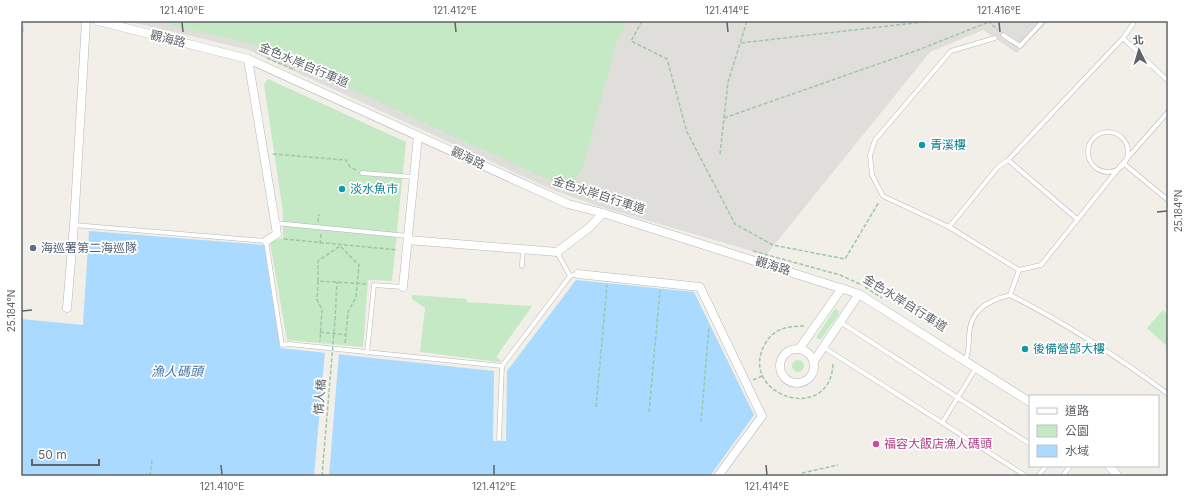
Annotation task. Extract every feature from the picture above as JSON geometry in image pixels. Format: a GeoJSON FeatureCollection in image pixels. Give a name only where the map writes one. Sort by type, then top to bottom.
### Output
{"type":"FeatureCollection","features":[{"type":"Feature","properties":{"kind":"street"},"geometry":{"type":"LineString","coordinates":[[67,308],[74,225],[86,21]]}},
{"type":"Feature","properties":{"kind":"street","name":"觀海路"},"geometry":{"type":"LineString","coordinates":[[98,21],[248,59],[568,204],[603,213],[859,294],[1029,401]]}},
{"type":"Feature","properties":{"kind":"street"},"geometry":{"type":"LineString","coordinates":[[248,59],[277,234],[266,241]]}},
{"type":"Feature","properties":{"kind":"street"},"geometry":{"type":"LineString","coordinates":[[403,287],[418,136]]}},
{"type":"Feature","properties":{"kind":"street"},"geometry":{"type":"LineString","coordinates":[[408,238],[557,252],[590,227],[603,213]]}},
{"type":"Feature","properties":{"kind":"street"},"geometry":{"type":"LineString","coordinates":[[574,275],[700,287],[762,416],[718,476]]}},
{"type":"Feature","properties":{"kind":"street"},"geometry":{"type":"LineString","coordinates":[[800,349],[842,288]]}},
{"type":"Feature","properties":{"kind":"street"},"geometry":{"type":"LineString","coordinates":[[814,362],[859,294]]}},
{"type":"Feature","properties":{"kind":"street"},"geometry":{"type":"LineString","coordinates":[[800,349],[810,354],[814,362],[814,370],[808,379],[797,383],[786,379],[781,370],[782,359],[789,351],[800,349]]}},
{"type":"Feature","properties":{"kind":"street"},"geometry":{"type":"LineString","coordinates":[[1110,467],[1118,476]]}},
{"type":"Feature","properties":{"kind":"lane"},"geometry":{"type":"LineString","coordinates":[[21,31],[22,21]]}},
{"type":"Feature","properties":{"kind":"lane"},"geometry":{"type":"LineString","coordinates":[[1003,35],[1020,46],[1043,21]]}},
{"type":"Feature","properties":{"kind":"lane"},"geometry":{"type":"LineString","coordinates":[[949,227],[998,167],[1008,160],[1123,38],[1133,24]]}},
{"type":"Feature","properties":{"kind":"lane"},"geometry":{"type":"LineString","coordinates":[[995,38],[951,51],[875,140],[870,155],[872,176],[882,196],[949,227],[1019,270],[1041,265],[1123,163],[1168,112]]}},
{"type":"Feature","properties":{"kind":"lane"},"geometry":{"type":"LineString","coordinates":[[1123,38],[1168,81]]}},
{"type":"Feature","properties":{"kind":"lane"},"geometry":{"type":"LineString","coordinates":[[1108,131],[1120,136],[1127,147],[1128,153],[1123,163],[1111,172],[1098,169],[1089,160],[1088,153],[1091,140],[1101,132],[1108,131]]}},
{"type":"Feature","properties":{"kind":"lane"},"geometry":{"type":"LineString","coordinates":[[1008,160],[1078,219]]}},
{"type":"Feature","properties":{"kind":"lane"},"geometry":{"type":"LineString","coordinates":[[1123,163],[1168,200]]}},
{"type":"Feature","properties":{"kind":"lane"},"geometry":{"type":"LineString","coordinates":[[362,173],[414,177]]}},
{"type":"Feature","properties":{"kind":"lane"},"geometry":{"type":"LineString","coordinates":[[275,223],[408,238]]}},
{"type":"Feature","properties":{"kind":"lane"},"geometry":{"type":"LineString","coordinates":[[74,225],[266,241],[282,345],[319,347],[502,366]]}},
{"type":"Feature","properties":{"kind":"lane"},"geometry":{"type":"LineString","coordinates":[[522,266],[523,250]]}},
{"type":"Feature","properties":{"kind":"lane"},"geometry":{"type":"LineString","coordinates":[[499,439],[502,366],[574,275],[557,252]]}},
{"type":"Feature","properties":{"kind":"lane"},"geometry":{"type":"LineString","coordinates":[[1010,295],[1019,270]]}},
{"type":"Feature","properties":{"kind":"lane"},"geometry":{"type":"LineString","coordinates":[[367,353],[374,285],[403,287]]}},
{"type":"Feature","properties":{"kind":"lane"},"geometry":{"type":"LineString","coordinates":[[965,360],[968,355],[972,321],[979,308],[993,299],[1010,295],[1041,311],[1081,335],[1142,374],[1168,394]]}},
{"type":"Feature","properties":{"kind":"lane"},"geometry":{"type":"LineString","coordinates":[[840,322],[1029,443]]}},
{"type":"Feature","properties":{"kind":"lane"},"geometry":{"type":"LineString","coordinates":[[824,347],[1026,476]]}},
{"type":"Feature","properties":{"kind":"lane"},"geometry":{"type":"LineString","coordinates":[[942,423],[976,368]]}},
{"type":"Feature","properties":{"kind":"lane"},"geometry":{"type":"LineString","coordinates":[[1038,476],[1045,467]]}},
{"type":"Feature","properties":{"kind":"lane"},"geometry":{"type":"LineString","coordinates":[[1063,476],[1069,467]]}},
{"type":"Feature","properties":{"kind":"path"},"geometry":{"type":"LineString","coordinates":[[642,21],[631,41],[667,60],[687,132],[735,224],[773,245],[845,259],[882,196]]}},
{"type":"Feature","properties":{"kind":"path"},"geometry":{"type":"LineString","coordinates":[[720,154],[728,82],[748,21]]}},
{"type":"Feature","properties":{"kind":"path"},"geometry":{"type":"LineString","coordinates":[[741,43],[930,21]]}},
{"type":"Feature","properties":{"kind":"path"},"geometry":{"type":"LineString","coordinates":[[724,118],[918,50],[988,21],[1003,35]]}},
{"type":"Feature","properties":{"kind":"path","name":"金色水岸自行車道"},"geometry":{"type":"LineString","coordinates":[[261,56],[296,71]]}},
{"type":"Feature","properties":{"kind":"path"},"geometry":{"type":"LineString","coordinates":[[263,153],[346,160],[350,167],[362,173]]}},
{"type":"Feature","properties":{"kind":"path"},"geometry":{"type":"LineString","coordinates":[[320,244],[322,228]]}},
{"type":"Feature","properties":{"kind":"path"},"geometry":{"type":"LineString","coordinates":[[277,234],[281,239],[340,246],[406,251]]}},
{"type":"Feature","properties":{"kind":"path"},"geometry":{"type":"LineString","coordinates":[[319,347],[322,309],[317,300],[318,262],[340,246]]}},
{"type":"Feature","properties":{"kind":"path"},"geometry":{"type":"LineString","coordinates":[[340,246],[359,265],[356,297],[348,312],[344,350]]}},
{"type":"Feature","properties":{"kind":"path","name":"金色水岸自行車道"},"geometry":{"type":"LineString","coordinates":[[748,249],[840,275],[868,288],[887,301]]}},
{"type":"Feature","properties":{"kind":"path"},"geometry":{"type":"LineString","coordinates":[[318,281],[374,285]]}},
{"type":"Feature","properties":{"kind":"path","name":"情人橋"},"geometry":{"type":"LineString","coordinates":[[322,476],[337,282]]}},
{"type":"Feature","properties":{"kind":"path"},"geometry":{"type":"LineString","coordinates":[[596,407],[607,283]]}},
{"type":"Feature","properties":{"kind":"path"},"geometry":{"type":"LineString","coordinates":[[649,412],[660,288]]}},
{"type":"Feature","properties":{"kind":"path"},"geometry":{"type":"LineString","coordinates":[[701,422],[709,323]]}},
{"type":"Feature","properties":{"kind":"path"},"geometry":{"type":"LineString","coordinates":[[804,326],[790,326],[778,330],[768,339],[761,350],[759,363],[762,376],[769,387],[779,395],[792,398],[804,399],[815,396],[828,384],[833,374],[833,362]]}},
{"type":"Feature","properties":{"kind":"path"},"geometry":{"type":"LineString","coordinates":[[320,332],[346,335]]}},
{"type":"Feature","properties":{"kind":"path"},"geometry":{"type":"LineString","coordinates":[[150,476],[152,460]]}},
{"type":"Feature","properties":{"kind":"path"},"geometry":{"type":"LineString","coordinates":[[802,473],[838,465]]}},
{"type":"Feature","properties":{"kind":"shaded area"},"geometry":{"type":"Polygon","coordinates":[[[127,21],[1048,21],[1017,53],[983,30],[930,52],[766,255],[598,206],[555,191],[246,49],[127,21]]]}},
{"type":"Feature","properties":{"kind":"green space"},"geometry":{"type":"Polygon","coordinates":[[[153,21],[628,21],[617,40],[583,167],[569,189],[253,44],[153,21]]]}},
{"type":"Feature","properties":{"kind":"green space"},"geometry":{"type":"Polygon","coordinates":[[[268,79],[406,142],[392,281],[368,280],[363,347],[287,340],[270,242],[283,238],[283,212],[264,84],[268,79]]]}},
{"type":"Feature","properties":{"kind":"green space"},"geometry":{"type":"Polygon","coordinates":[[[412,295],[467,299],[467,302],[532,306],[496,357],[502,361],[499,362],[420,352],[425,308],[412,299],[412,295]]]}},
{"type":"Feature","properties":{"kind":"green space"},"geometry":{"type":"Polygon","coordinates":[[[838,309],[839,314],[821,339],[817,339],[817,336],[834,310],[838,309]]]}},
{"type":"Feature","properties":{"kind":"green space"},"geometry":{"type":"Polygon","coordinates":[[[1163,310],[1168,315],[1168,347],[1147,328],[1163,310]]]}},
{"type":"Feature","properties":{"kind":"green space"},"geometry":{"type":"Polygon","coordinates":[[[796,360],[800,360],[804,366],[800,372],[796,372],[792,368],[792,364],[796,360]]]}},
{"type":"Feature","properties":{"kind":"water","name":"漁人碼頭"},"geometry":{"type":"Polygon","coordinates":[[[89,231],[264,245],[280,348],[494,371],[493,441],[506,441],[507,371],[576,280],[694,292],[754,415],[710,476],[21,476],[21,319],[83,325],[89,231]]]}},
{"type":"Feature","properties":{"kind":"pier"},"geometry":{"type":"Polygon","coordinates":[[[325,351],[339,352],[329,476],[314,476],[325,351]]]}},
{"type":"Feature","properties":{"kind":"place","name":"青溪樓"},"geometry":{"type":"Point","coordinates":[922,145]}},
{"type":"Feature","properties":{"kind":"place","name":"淡水魚市"},"geometry":{"type":"Point","coordinates":[342,189]}},
{"type":"Feature","properties":{"kind":"place","name":"海巡署第二海巡隊"},"geometry":{"type":"Point","coordinates":[33,248]}},
{"type":"Feature","properties":{"kind":"place","name":"後備營部大樓"},"geometry":{"type":"Point","coordinates":[1025,349]}},
{"type":"Feature","properties":{"kind":"place","name":"福容大飯店漁人碼頭"},"geometry":{"type":"Point","coordinates":[876,444]}}]}
